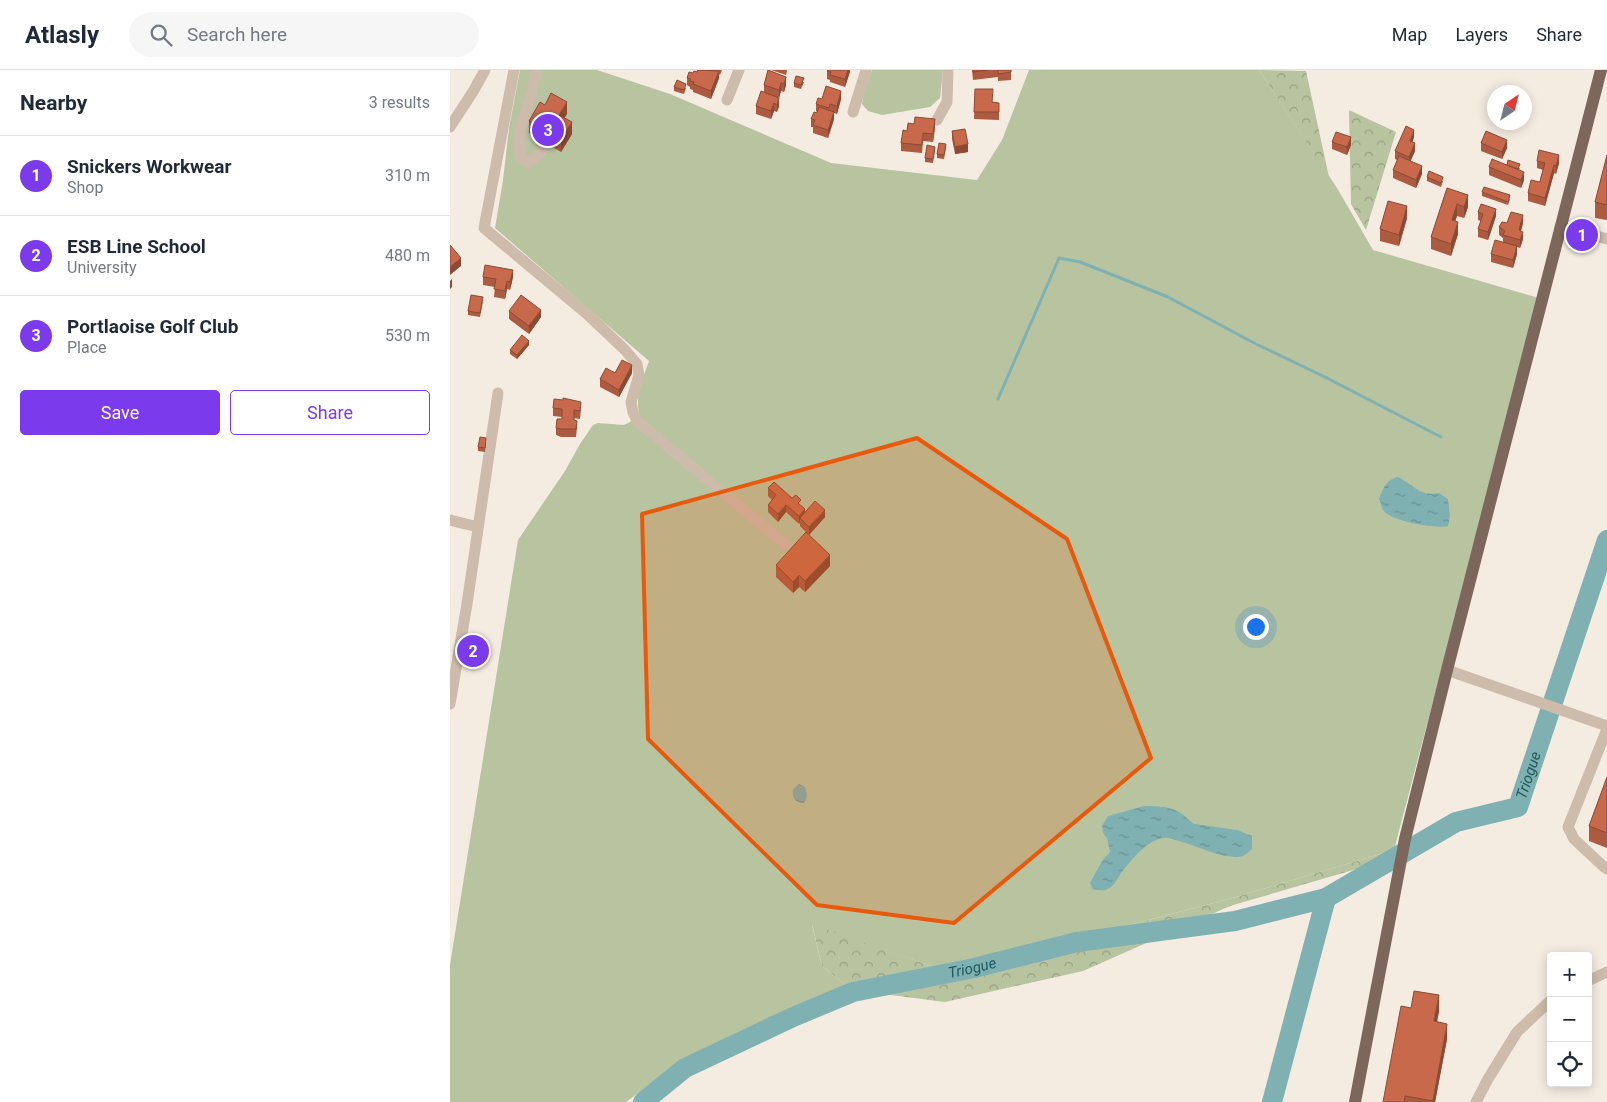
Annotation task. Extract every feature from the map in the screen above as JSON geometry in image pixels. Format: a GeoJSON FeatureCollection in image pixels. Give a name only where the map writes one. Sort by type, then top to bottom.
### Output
{"type":"FeatureCollection","features":[{"type":"Feature","properties":{"kind":"main road"},"geometry":{"type":"LineString","coordinates":[[1355,1102],[1405,839],[1446,670],[1601,70]]}},
{"type":"Feature","properties":{"kind":"street"},"geometry":{"type":"LineString","coordinates":[[450,127],[485,70]]}},
{"type":"Feature","properties":{"kind":"street"},"geometry":{"type":"LineString","coordinates":[[514,70],[484,228],[587,314],[637,364],[639,374],[632,402],[633,412],[637,421],[786,545]]}},
{"type":"Feature","properties":{"kind":"street"},"geometry":{"type":"LineString","coordinates":[[536,70],[532,96],[522,127],[519,150],[522,158],[530,163],[542,151]]}},
{"type":"Feature","properties":{"kind":"street"},"geometry":{"type":"LineString","coordinates":[[727,100],[739,70]]}},
{"type":"Feature","properties":{"kind":"street"},"geometry":{"type":"LineString","coordinates":[[853,112],[866,70]]}},
{"type":"Feature","properties":{"kind":"street"},"geometry":{"type":"LineString","coordinates":[[937,120],[947,102],[948,70]]}},
{"type":"Feature","properties":{"kind":"street"},"geometry":{"type":"LineString","coordinates":[[1560,227],[1607,239]]}},
{"type":"Feature","properties":{"kind":"street"},"geometry":{"type":"LineString","coordinates":[[450,704],[498,393]]}},
{"type":"Feature","properties":{"kind":"street"},"geometry":{"type":"LineString","coordinates":[[450,520],[478,527]]}},
{"type":"Feature","properties":{"kind":"street"},"geometry":{"type":"LineString","coordinates":[[1446,670],[1547,704],[1607,727],[1568,828],[1574,839],[1607,869]]}},
{"type":"Feature","properties":{"kind":"street"},"geometry":{"type":"LineString","coordinates":[[1592,979],[1607,972]]}},
{"type":"Feature","properties":{"kind":"street"},"geometry":{"type":"LineString","coordinates":[[1476,1102],[1517,1032],[1547,1004]]}},
{"type":"Feature","properties":{"kind":"highlighted area"},"geometry":{"type":"Polygon","coordinates":[[[917,438],[1067,539],[1151,758],[954,923],[817,905],[648,739],[642,514],[917,438]]]}},
{"type":"Feature","properties":{"kind":"green space"},"geometry":{"type":"Polygon","coordinates":[[[520,70],[597,70],[670,94],[831,163],[977,180],[1002,140],[1029,70],[1259,70],[1337,188],[1373,250],[1539,298],[1394,850],[1229,899],[1083,937],[940,969],[812,925],[822,966],[852,990],[679,1063],[626,1102],[450,1102],[450,965],[518,540],[565,471],[593,425],[598,423],[624,425],[639,413],[639,393],[649,361],[495,228],[509,128],[520,70]]]}},
{"type":"Feature","properties":{"kind":"green space"},"geometry":{"type":"Polygon","coordinates":[[[872,70],[943,70],[940,98],[930,107],[882,115],[868,111],[862,104],[872,70]]]}},
{"type":"Feature","properties":{"kind":"green space"},"geometry":{"type":"Polygon","coordinates":[[[1259,70],[1306,71],[1329,177],[1259,70]]]}},
{"type":"Feature","properties":{"kind":"green space"},"geometry":{"type":"Polygon","coordinates":[[[1349,110],[1396,132],[1366,230],[1351,204],[1349,110]]]}},
{"type":"Feature","properties":{"kind":"green space"},"geometry":{"type":"Polygon","coordinates":[[[1394,850],[1391,859],[1230,906],[1083,971],[945,1002],[852,990],[822,966],[812,924],[940,969],[1083,937],[1229,899],[1394,850]]]}},
{"type":"Feature","properties":{"kind":"water"},"geometry":{"type":"Polygon","coordinates":[[[1398,477],[1417,490],[1432,494],[1439,493],[1448,499],[1450,516],[1448,526],[1442,527],[1413,523],[1387,514],[1383,510],[1379,499],[1388,482],[1398,477]]]}},
{"type":"Feature","properties":{"kind":"water"},"geometry":{"type":"Polygon","coordinates":[[[799,784],[805,787],[807,797],[804,803],[796,801],[793,795],[793,789],[799,784]]]}},
{"type":"Feature","properties":{"kind":"water"},"geometry":{"type":"Polygon","coordinates":[[[1144,806],[1159,806],[1173,809],[1195,824],[1237,830],[1252,836],[1252,849],[1243,856],[1236,857],[1209,851],[1170,838],[1158,839],[1147,845],[1138,854],[1113,885],[1105,890],[1093,889],[1090,883],[1102,861],[1110,852],[1102,826],[1108,816],[1144,806]]]}},
{"type":"Feature","properties":{"kind":"building"},"geometry":{"type":"Polygon","coordinates":[[[698,70],[719,71],[711,91],[693,84],[694,82],[690,81],[691,79],[687,78],[689,72],[693,73],[698,70]]]}},
{"type":"Feature","properties":{"kind":"building"},"geometry":{"type":"Polygon","coordinates":[[[768,70],[786,77],[784,84],[781,83],[779,90],[764,85],[768,70]]]}},
{"type":"Feature","properties":{"kind":"building"},"geometry":{"type":"Polygon","coordinates":[[[828,70],[848,70],[845,79],[830,75],[831,72],[828,70]]]}},
{"type":"Feature","properties":{"kind":"building"},"geometry":{"type":"Polygon","coordinates":[[[998,70],[1011,70],[1011,72],[998,74],[998,70]]]}},
{"type":"Feature","properties":{"kind":"building"},"geometry":{"type":"Polygon","coordinates":[[[796,76],[804,78],[801,85],[794,83],[796,76]]]}},
{"type":"Feature","properties":{"kind":"building"},"geometry":{"type":"Polygon","coordinates":[[[677,80],[686,84],[684,90],[674,87],[677,80]]]}},
{"type":"Feature","properties":{"kind":"building"},"geometry":{"type":"Polygon","coordinates":[[[826,86],[841,91],[837,106],[830,104],[829,108],[816,104],[818,98],[822,99],[826,86]]]}},
{"type":"Feature","properties":{"kind":"building"},"geometry":{"type":"Polygon","coordinates":[[[975,89],[993,89],[992,102],[999,103],[999,112],[974,112],[975,89]]]}},
{"type":"Feature","properties":{"kind":"building"},"geometry":{"type":"Polygon","coordinates":[[[761,91],[779,98],[777,105],[774,103],[771,111],[756,106],[761,91]]]}},
{"type":"Feature","properties":{"kind":"building"},"geometry":{"type":"Polygon","coordinates":[[[551,93],[567,102],[559,115],[572,122],[561,140],[529,121],[540,102],[545,105],[551,93]]]}},
{"type":"Feature","properties":{"kind":"building"},"geometry":{"type":"Polygon","coordinates":[[[819,107],[834,112],[828,130],[813,125],[815,120],[811,119],[814,112],[817,113],[819,107]]]}},
{"type":"Feature","properties":{"kind":"building"},"geometry":{"type":"Polygon","coordinates":[[[915,117],[935,119],[933,134],[923,133],[922,145],[901,143],[903,130],[907,131],[908,123],[914,124],[915,117]]]}},
{"type":"Feature","properties":{"kind":"building"},"geometry":{"type":"Polygon","coordinates":[[[1406,126],[1414,130],[1410,141],[1415,143],[1409,157],[1395,151],[1406,126]]]}},
{"type":"Feature","properties":{"kind":"building"},"geometry":{"type":"Polygon","coordinates":[[[965,129],[968,144],[955,147],[952,131],[965,129]]]}},
{"type":"Feature","properties":{"kind":"building"},"geometry":{"type":"Polygon","coordinates":[[[1486,131],[1507,140],[1502,152],[1481,143],[1486,131]]]}},
{"type":"Feature","properties":{"kind":"building"},"geometry":{"type":"Polygon","coordinates":[[[1336,132],[1351,137],[1347,147],[1332,142],[1336,132]]]}},
{"type":"Feature","properties":{"kind":"building"},"geometry":{"type":"Polygon","coordinates":[[[939,143],[946,144],[944,155],[937,154],[939,143]]]}},
{"type":"Feature","properties":{"kind":"building"},"geometry":{"type":"Polygon","coordinates":[[[927,145],[935,147],[933,159],[925,158],[927,145]]]}},
{"type":"Feature","properties":{"kind":"building"},"geometry":{"type":"Polygon","coordinates":[[[1539,150],[1559,155],[1556,166],[1554,165],[1545,198],[1528,193],[1531,180],[1540,182],[1545,163],[1537,161],[1539,150]]]}},
{"type":"Feature","properties":{"kind":"building"},"geometry":{"type":"Polygon","coordinates":[[[1607,155],[1607,205],[1595,202],[1607,155]]]}},
{"type":"Feature","properties":{"kind":"building"},"geometry":{"type":"Polygon","coordinates":[[[1399,156],[1422,166],[1416,180],[1393,170],[1399,156]]]}},
{"type":"Feature","properties":{"kind":"building"},"geometry":{"type":"Polygon","coordinates":[[[1492,159],[1524,172],[1521,180],[1489,167],[1492,159]]]}},
{"type":"Feature","properties":{"kind":"building"},"geometry":{"type":"Polygon","coordinates":[[[1508,160],[1520,164],[1518,169],[1507,165],[1508,160]]]}},
{"type":"Feature","properties":{"kind":"building"},"geometry":{"type":"Polygon","coordinates":[[[1429,171],[1443,177],[1441,183],[1427,177],[1429,171]]]}},
{"type":"Feature","properties":{"kind":"building"},"geometry":{"type":"Polygon","coordinates":[[[1484,187],[1510,195],[1508,202],[1482,192],[1484,187]]]}},
{"type":"Feature","properties":{"kind":"building"},"geometry":{"type":"Polygon","coordinates":[[[1447,188],[1468,195],[1464,207],[1457,204],[1452,220],[1458,222],[1451,244],[1431,237],[1447,188]]]}},
{"type":"Feature","properties":{"kind":"building"},"geometry":{"type":"Polygon","coordinates":[[[1388,201],[1407,206],[1399,235],[1380,229],[1388,201]]]}},
{"type":"Feature","properties":{"kind":"building"},"geometry":{"type":"Polygon","coordinates":[[[1481,204],[1496,209],[1488,232],[1478,229],[1483,214],[1478,212],[1481,204]]]}},
{"type":"Feature","properties":{"kind":"building"},"geometry":{"type":"Polygon","coordinates":[[[1511,212],[1523,215],[1519,230],[1523,232],[1520,240],[1503,235],[1505,231],[1499,227],[1502,222],[1507,223],[1511,212]]]}},
{"type":"Feature","properties":{"kind":"building"},"geometry":{"type":"Polygon","coordinates":[[[1495,240],[1517,246],[1513,260],[1491,254],[1495,240]]]}},
{"type":"Feature","properties":{"kind":"building"},"geometry":{"type":"Polygon","coordinates":[[[450,245],[461,258],[450,267],[450,245]]]}},
{"type":"Feature","properties":{"kind":"building"},"geometry":{"type":"Polygon","coordinates":[[[485,265],[513,270],[510,282],[507,281],[505,291],[494,289],[496,279],[483,277],[485,265]]]}},
{"type":"Feature","properties":{"kind":"building"},"geometry":{"type":"Polygon","coordinates":[[[471,295],[483,297],[480,313],[468,311],[471,295]]]}},
{"type":"Feature","properties":{"kind":"building"},"geometry":{"type":"Polygon","coordinates":[[[521,295],[541,310],[529,326],[509,311],[521,295]]]}},
{"type":"Feature","properties":{"kind":"building"},"geometry":{"type":"Polygon","coordinates":[[[522,335],[529,341],[517,355],[510,350],[522,335]]]}},
{"type":"Feature","properties":{"kind":"building"},"geometry":{"type":"Polygon","coordinates":[[[622,360],[632,365],[619,390],[600,379],[606,368],[615,373],[622,360]]]}},
{"type":"Feature","properties":{"kind":"building"},"geometry":{"type":"Polygon","coordinates":[[[563,398],[581,402],[580,411],[574,410],[574,420],[577,421],[576,429],[556,428],[557,419],[562,419],[562,409],[553,408],[554,399],[563,400],[563,398]]]}},
{"type":"Feature","properties":{"kind":"building"},"geometry":{"type":"Polygon","coordinates":[[[480,437],[486,438],[485,448],[478,447],[480,437]]]}},
{"type":"Feature","properties":{"kind":"building"},"geometry":{"type":"Polygon","coordinates":[[[774,482],[792,498],[796,495],[801,500],[798,503],[805,509],[799,516],[786,505],[778,514],[768,505],[776,495],[768,488],[774,482]]]}},
{"type":"Feature","properties":{"kind":"building"},"geometry":{"type":"Polygon","coordinates":[[[815,501],[825,510],[809,527],[800,518],[815,501]]]}},
{"type":"Feature","properties":{"kind":"building"},"geometry":{"type":"Polygon","coordinates":[[[806,532],[830,555],[805,581],[799,575],[793,582],[776,565],[806,532]]]}},
{"type":"Feature","properties":{"kind":"building"},"geometry":{"type":"Polygon","coordinates":[[[1607,777],[1607,833],[1589,826],[1607,777]]]}},
{"type":"Feature","properties":{"kind":"building"},"geometry":{"type":"Polygon","coordinates":[[[1414,991],[1439,995],[1434,1021],[1447,1024],[1433,1101],[1405,1096],[1404,1102],[1383,1102],[1401,1006],[1411,1008],[1414,991]]]}},
{"type":"Feature","properties":{"kind":"waterway"},"geometry":{"type":"LineString","coordinates":[[998,399],[1059,258],[1080,262],[1168,297],[1256,344],[1325,377],[1441,437]]}},
{"type":"Feature","properties":{"kind":"waterway","name":"Triogue"},"geometry":{"type":"LineString","coordinates":[[643,1102],[685,1068],[793,1017],[853,992],[974,968],[1077,942],[1235,921],[1326,898],[1456,822],[1518,807],[1607,540]]}},
{"type":"Feature","properties":{"kind":"waterway","name":"Triogue"},"geometry":{"type":"LineString","coordinates":[[1272,1102],[1326,898]]}},
{"type":"Feature","properties":{"kind":"place","name":"Portlaoise Golf Club"},"geometry":{"type":"Point","coordinates":[548,130]}},
{"type":"Feature","properties":{"kind":"place","name":"Snickers Workwear"},"geometry":{"type":"Point","coordinates":[1582,235]}},
{"type":"Feature","properties":{"kind":"place","name":"ESB Line School"},"geometry":{"type":"Point","coordinates":[473,651]}}]}
